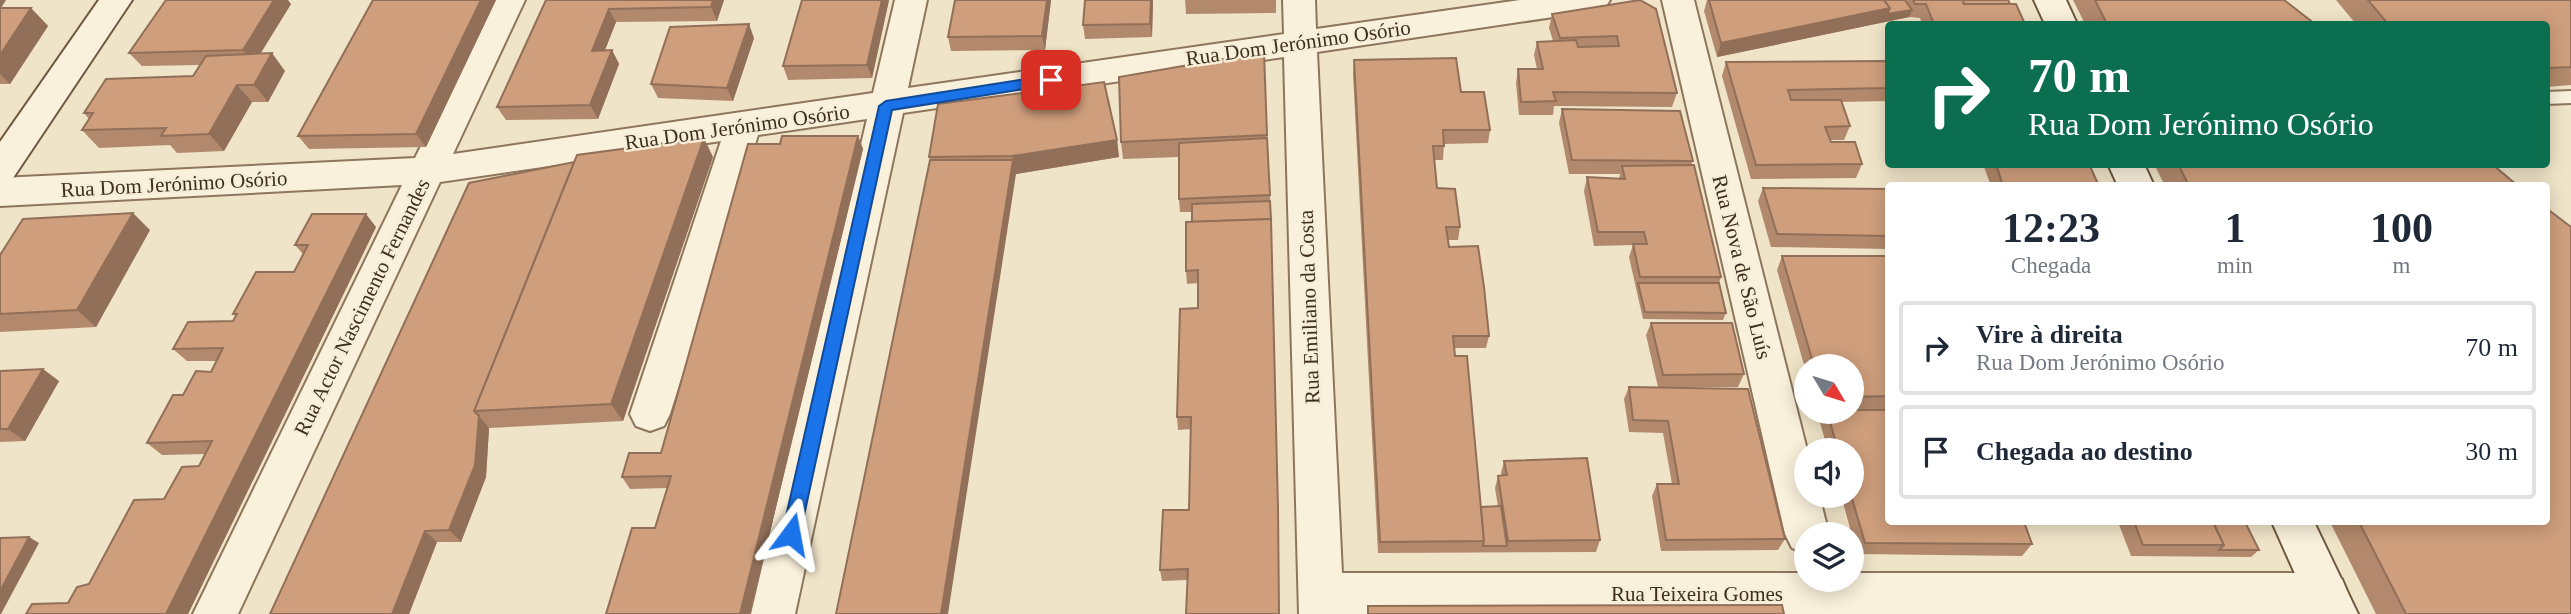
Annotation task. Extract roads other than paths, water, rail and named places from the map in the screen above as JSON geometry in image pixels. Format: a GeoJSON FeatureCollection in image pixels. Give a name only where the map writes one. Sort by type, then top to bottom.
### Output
{"type":"FeatureCollection","features":[{"type":"Feature","properties":{"kind":"street"},"geometry":{"type":"LineString","coordinates":[[0,169],[116,0]]}},
{"type":"Feature","properties":{"kind":"street","name":"Rua Actor Nascimento Fernandes"},"geometry":{"type":"LineString","coordinates":[[215,614],[509,0]]}},
{"type":"Feature","properties":{"kind":"street"},"geometry":{"type":"LineString","coordinates":[[773,614],[911,0]]}},
{"type":"Feature","properties":{"kind":"street","name":"Rua Emiliano da Costa"},"geometry":{"type":"LineString","coordinates":[[1298,0],[1320,603]]}},
{"type":"Feature","properties":{"kind":"street","name":"Rua Dom Jerónimo Osório"},"geometry":{"type":"LineString","coordinates":[[0,192],[427,172],[1594,0]]}},
{"type":"Feature","properties":{"kind":"street","name":"Rua Nova de São Luís"},"geometry":{"type":"LineString","coordinates":[[1678,0],[1804,522]]}},
{"type":"Feature","properties":{"kind":"street"},"geometry":{"type":"LineString","coordinates":[[2050,0],[2060,21]]}},
{"type":"Feature","properties":{"kind":"street"},"geometry":{"type":"LineString","coordinates":[[650,414],[743,126]]}},
{"type":"Feature","properties":{"kind":"street"},"geometry":{"type":"LineString","coordinates":[[2294,525],[2331,604]]}},
{"type":"Feature","properties":{"kind":"street","name":"Rua Teixeira Gomes"},"geometry":{"type":"LineString","coordinates":[[1320,603],[1822,596],[2331,604]]}},
{"type":"Feature","properties":{"kind":"lane"},"geometry":{"type":"LineString","coordinates":[[2550,98],[2571,97]]}}]}
